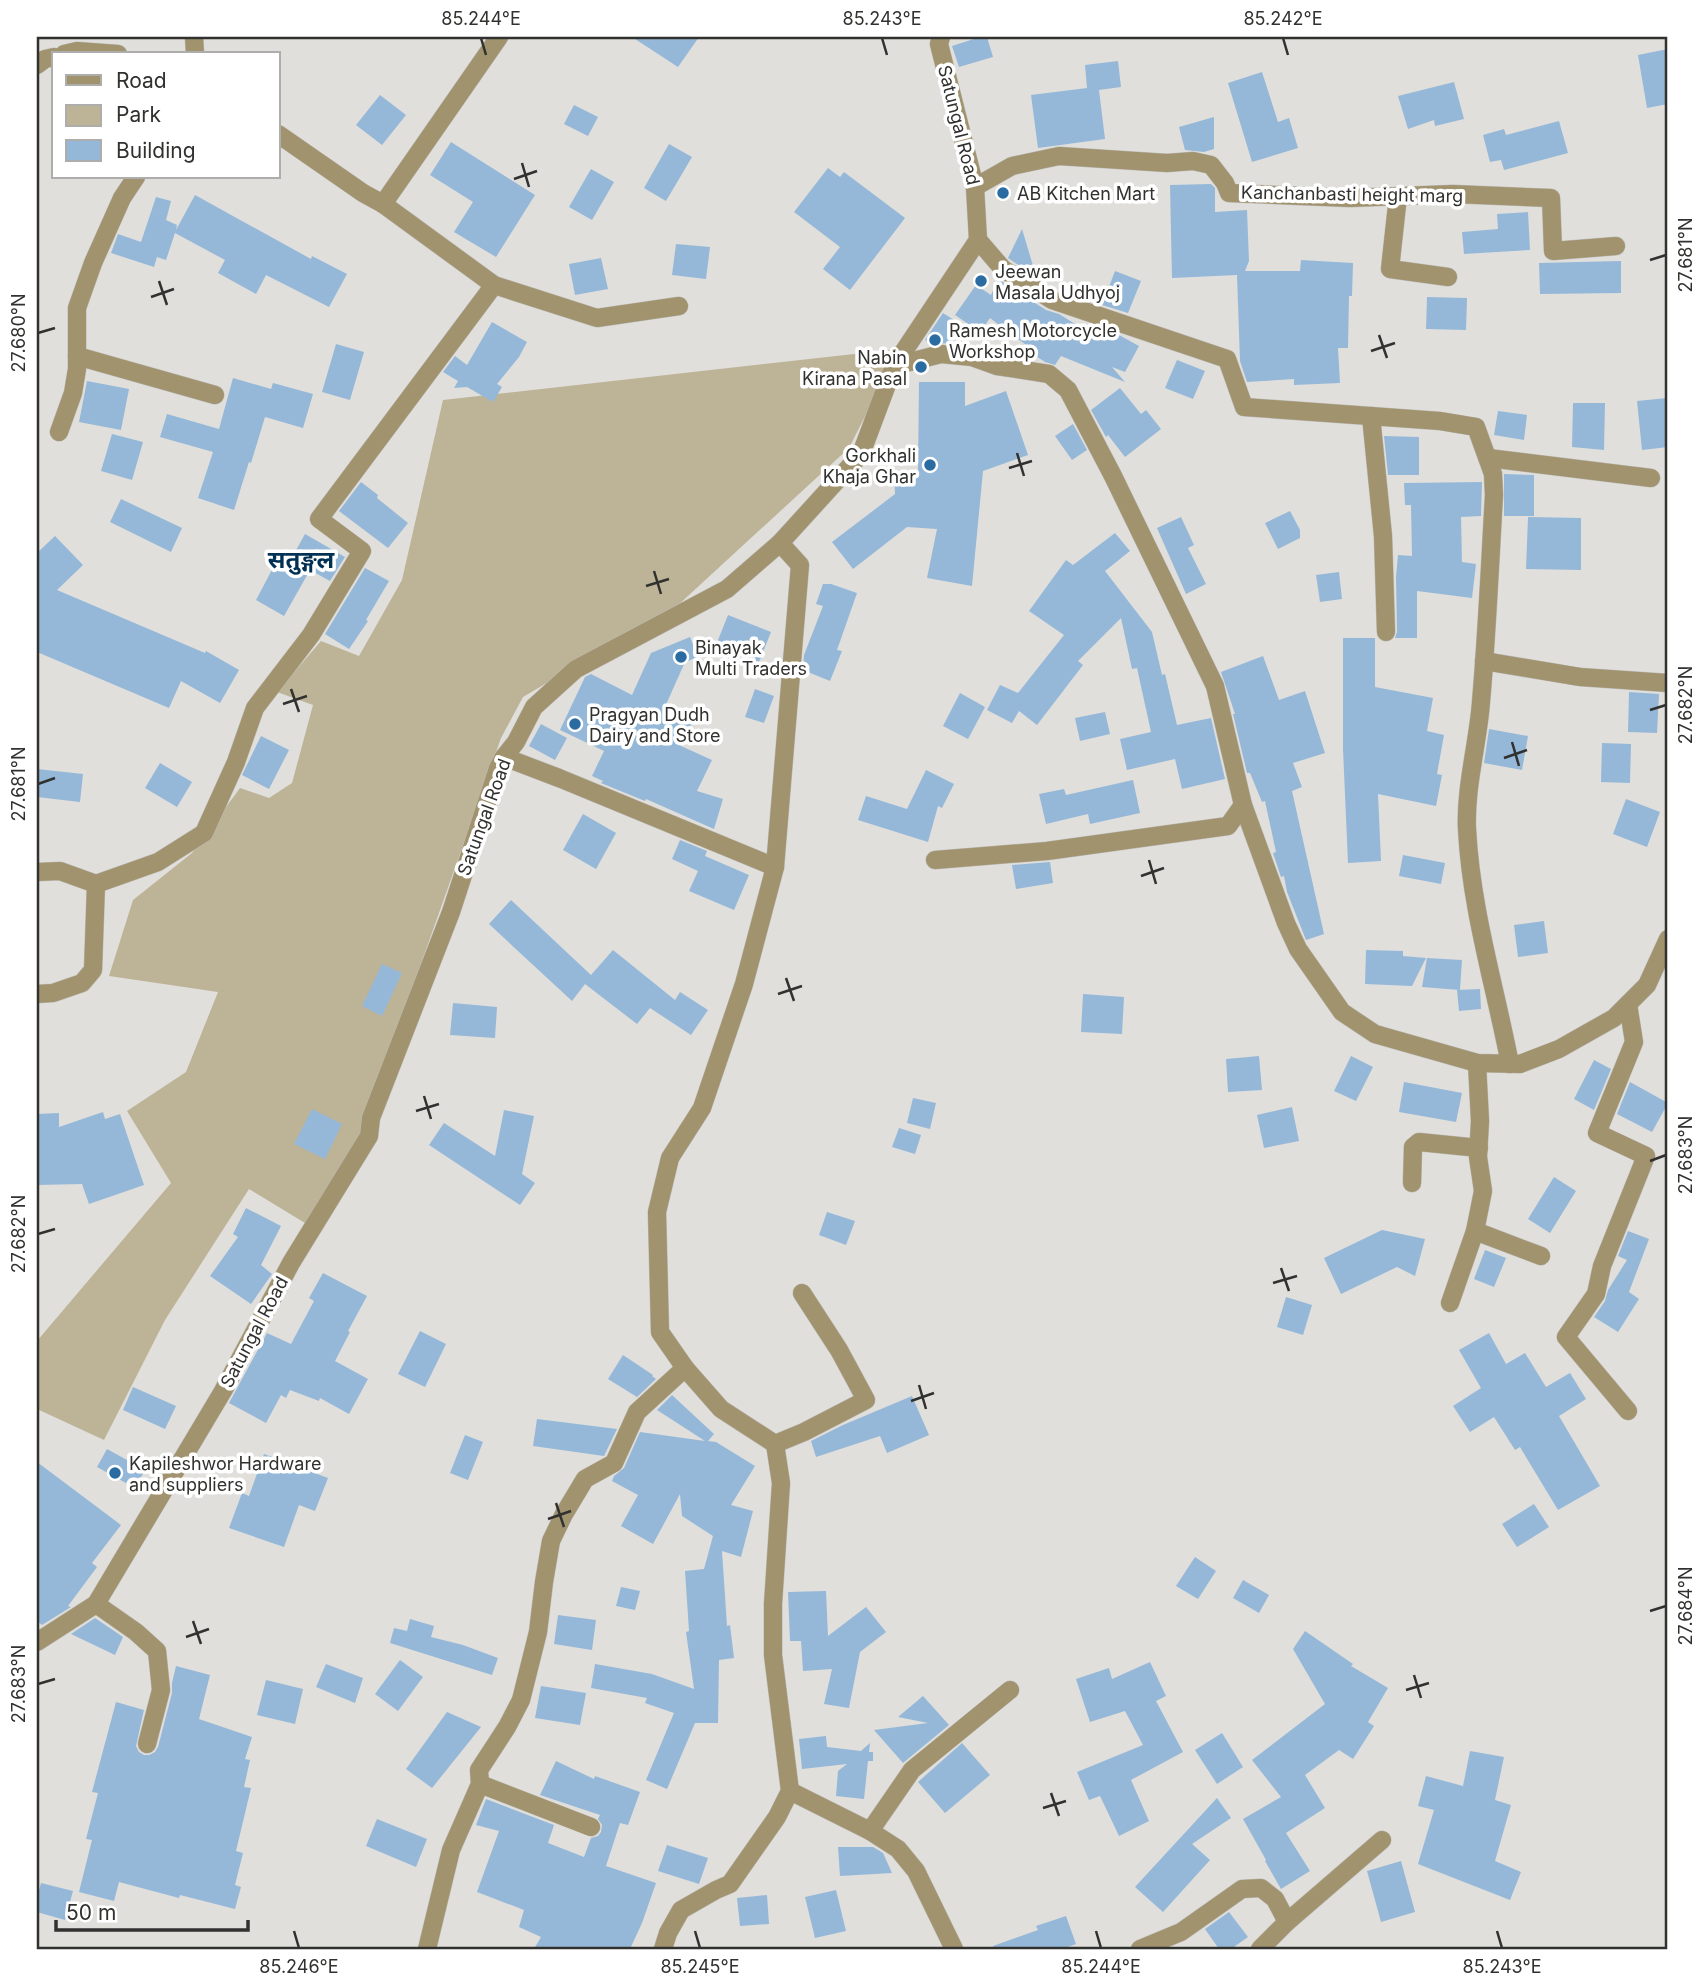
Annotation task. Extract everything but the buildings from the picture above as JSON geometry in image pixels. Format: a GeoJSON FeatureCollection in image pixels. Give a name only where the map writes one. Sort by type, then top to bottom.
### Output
{"type":"FeatureCollection","features":[{"type":"Feature","properties":{"kind":"street"},"geometry":{"type":"LineString","coordinates":[[383,204],[499,37]]}},
{"type":"Feature","properties":{"kind":"street","name":"Satungal Road"},"geometry":{"type":"LineString","coordinates":[[37,1642],[96,1604],[223,1391],[291,1263],[369,1136],[371,1118],[451,912],[504,757],[516,742],[534,707],[576,669],[726,589],[780,543],[861,454],[894,366],[978,240],[975,187],[939,44],[941,37]]}},
{"type":"Feature","properties":{"kind":"street"},"geometry":{"type":"LineString","coordinates":[[73,52],[91,52]]}},
{"type":"Feature","properties":{"kind":"street"},"geometry":{"type":"LineString","coordinates":[[280,135],[383,204],[494,285],[597,318],[678,306]]}},
{"type":"Feature","properties":{"kind":"street","name":"Kanchanbasti height marg"},"geometry":{"type":"LineString","coordinates":[[975,187],[1012,166],[1059,156],[1167,163],[1192,160],[1211,164],[1229,193],[1350,198],[1453,194],[1551,198],[1553,251],[1616,246]]}},
{"type":"Feature","properties":{"kind":"street"},"geometry":{"type":"LineString","coordinates":[[59,432],[73,393],[77,369],[77,308],[93,263],[122,198],[135,178]]}},
{"type":"Feature","properties":{"kind":"street"},"geometry":{"type":"LineString","coordinates":[[1398,196],[1390,269],[1448,277]]}},
{"type":"Feature","properties":{"kind":"street"},"geometry":{"type":"LineString","coordinates":[[978,240],[1003,269],[1052,300],[1227,359],[1244,407],[1440,421],[1476,428],[1493,474],[1494,495],[1481,704],[1467,827],[1475,907],[1499,1005],[1510,1064]]}},
{"type":"Feature","properties":{"kind":"street"},"geometry":{"type":"LineString","coordinates":[[37,872],[60,871],[96,884],[158,862],[204,833],[236,762],[255,708],[311,635],[362,551],[319,519],[494,285]]}},
{"type":"Feature","properties":{"kind":"street"},"geometry":{"type":"LineString","coordinates":[[894,366],[941,354],[972,357],[997,366],[1049,374],[1068,390],[1113,475],[1215,686],[1243,805],[1286,923],[1298,949],[1342,1012],[1375,1034],[1477,1063],[1520,1064],[1559,1049],[1614,1018],[1647,985],[1668,939]]}},
{"type":"Feature","properties":{"kind":"street"},"geometry":{"type":"LineString","coordinates":[[78,356],[215,395]]}},
{"type":"Feature","properties":{"kind":"street"},"geometry":{"type":"LineString","coordinates":[[1371,416],[1383,536],[1387,632]]}},
{"type":"Feature","properties":{"kind":"street"},"geometry":{"type":"LineString","coordinates":[[1488,458],[1651,478]]}},
{"type":"Feature","properties":{"kind":"street"},"geometry":{"type":"LineString","coordinates":[[663,1949],[668,1933],[681,1910],[730,1884],[777,1817],[790,1791],[773,1655],[773,1604],[781,1483],[775,1444],[721,1409],[685,1368],[660,1332],[657,1212],[670,1158],[702,1108],[740,996],[775,867],[800,565],[780,543]]}},
{"type":"Feature","properties":{"kind":"street"},"geometry":{"type":"LineString","coordinates":[[1484,661],[1580,677],[1668,683]]}},
{"type":"Feature","properties":{"kind":"street"},"geometry":{"type":"LineString","coordinates":[[504,757],[775,867]]}},
{"type":"Feature","properties":{"kind":"street"},"geometry":{"type":"LineString","coordinates":[[935,860],[1047,852],[1228,826],[1243,805]]}},
{"type":"Feature","properties":{"kind":"street"},"geometry":{"type":"LineString","coordinates":[[37,994],[54,993],[82,983],[93,970],[96,884]]}},
{"type":"Feature","properties":{"kind":"street"},"geometry":{"type":"LineString","coordinates":[[1628,1004],[1634,1042],[1597,1133],[1646,1156],[1602,1266],[1596,1294],[1566,1337],[1628,1411]]}},
{"type":"Feature","properties":{"kind":"street"},"geometry":{"type":"LineString","coordinates":[[1450,1303],[1475,1231],[1483,1191],[1477,1063]]}},
{"type":"Feature","properties":{"kind":"street"},"geometry":{"type":"LineString","coordinates":[[1412,1183],[1413,1147],[1419,1142],[1479,1148]]}},
{"type":"Feature","properties":{"kind":"street"},"geometry":{"type":"LineString","coordinates":[[1475,1231],[1541,1256]]}},
{"type":"Feature","properties":{"kind":"street"},"geometry":{"type":"LineString","coordinates":[[775,1444],[866,1400],[839,1350],[802,1293]]}},
{"type":"Feature","properties":{"kind":"street"},"geometry":{"type":"LineString","coordinates":[[427,1949],[451,1850],[480,1784],[479,1770],[521,1700],[538,1632],[551,1541],[585,1479],[614,1463],[638,1412],[685,1368]]}},
{"type":"Feature","properties":{"kind":"street"},"geometry":{"type":"LineString","coordinates":[[96,1604],[158,1651],[161,1690],[147,1744]]}},
{"type":"Feature","properties":{"kind":"street"},"geometry":{"type":"LineString","coordinates":[[870,1831],[912,1770],[1010,1690]]}},
{"type":"Feature","properties":{"kind":"street"},"geometry":{"type":"LineString","coordinates":[[480,1784],[591,1827]]}},
{"type":"Feature","properties":{"kind":"street"},"geometry":{"type":"LineString","coordinates":[[790,1791],[870,1831],[898,1849],[916,1871],[954,1949]]}},
{"type":"Feature","properties":{"kind":"street"},"geometry":{"type":"LineString","coordinates":[[1260,1949],[1287,1922],[1382,1840]]}},
{"type":"Feature","properties":{"kind":"street"},"geometry":{"type":"LineString","coordinates":[[1140,1949],[1181,1933],[1242,1889],[1261,1888],[1275,1899],[1287,1922]]}},
{"type":"Feature","properties":{"kind":"green space"},"geometry":{"type":"Polygon","coordinates":[[[899,349],[849,448],[676,607],[523,697],[501,738],[361,1133],[305,1223],[249,1189],[165,1320],[104,1440],[37,1409],[37,1341],[171,1183],[127,1111],[186,1072],[218,992],[109,976],[133,900],[192,853],[240,788],[269,798],[292,783],[313,705],[277,692],[321,641],[359,656],[402,580],[443,400],[899,349]]]}},
{"type":"Feature","properties":{"kind":"place","name":"AB Kitchen Mart"},"geometry":{"type":"Point","coordinates":[1003,193]}},
{"type":"Feature","properties":{"kind":"place","name":"Jeewan Masala Udhyoj"},"geometry":{"type":"Point","coordinates":[981,281]}},
{"type":"Feature","properties":{"kind":"place","name":"Ramesh Motorcycle Workshop"},"geometry":{"type":"Point","coordinates":[935,340]}},
{"type":"Feature","properties":{"kind":"place","name":"Nabin Kirana Pasal"},"geometry":{"type":"Point","coordinates":[921,367]}},
{"type":"Feature","properties":{"kind":"place","name":"Gorkhali Khaja Ghar"},"geometry":{"type":"Point","coordinates":[930,465]}},
{"type":"Feature","properties":{"kind":"place","name":"Binayak Multi Traders"},"geometry":{"type":"Point","coordinates":[681,657]}},
{"type":"Feature","properties":{"kind":"place","name":"Pragyan Dudh Dairy and Store"},"geometry":{"type":"Point","coordinates":[575,724]}},
{"type":"Feature","properties":{"kind":"place","name":"Kapileshwor Hardware and suppliers"},"geometry":{"type":"Point","coordinates":[115,1473]}},
{"type":"Feature","properties":{"kind":"district","name":"सतुङ्गल"},"geometry":{"type":"Point","coordinates":[301,559]}}]}
